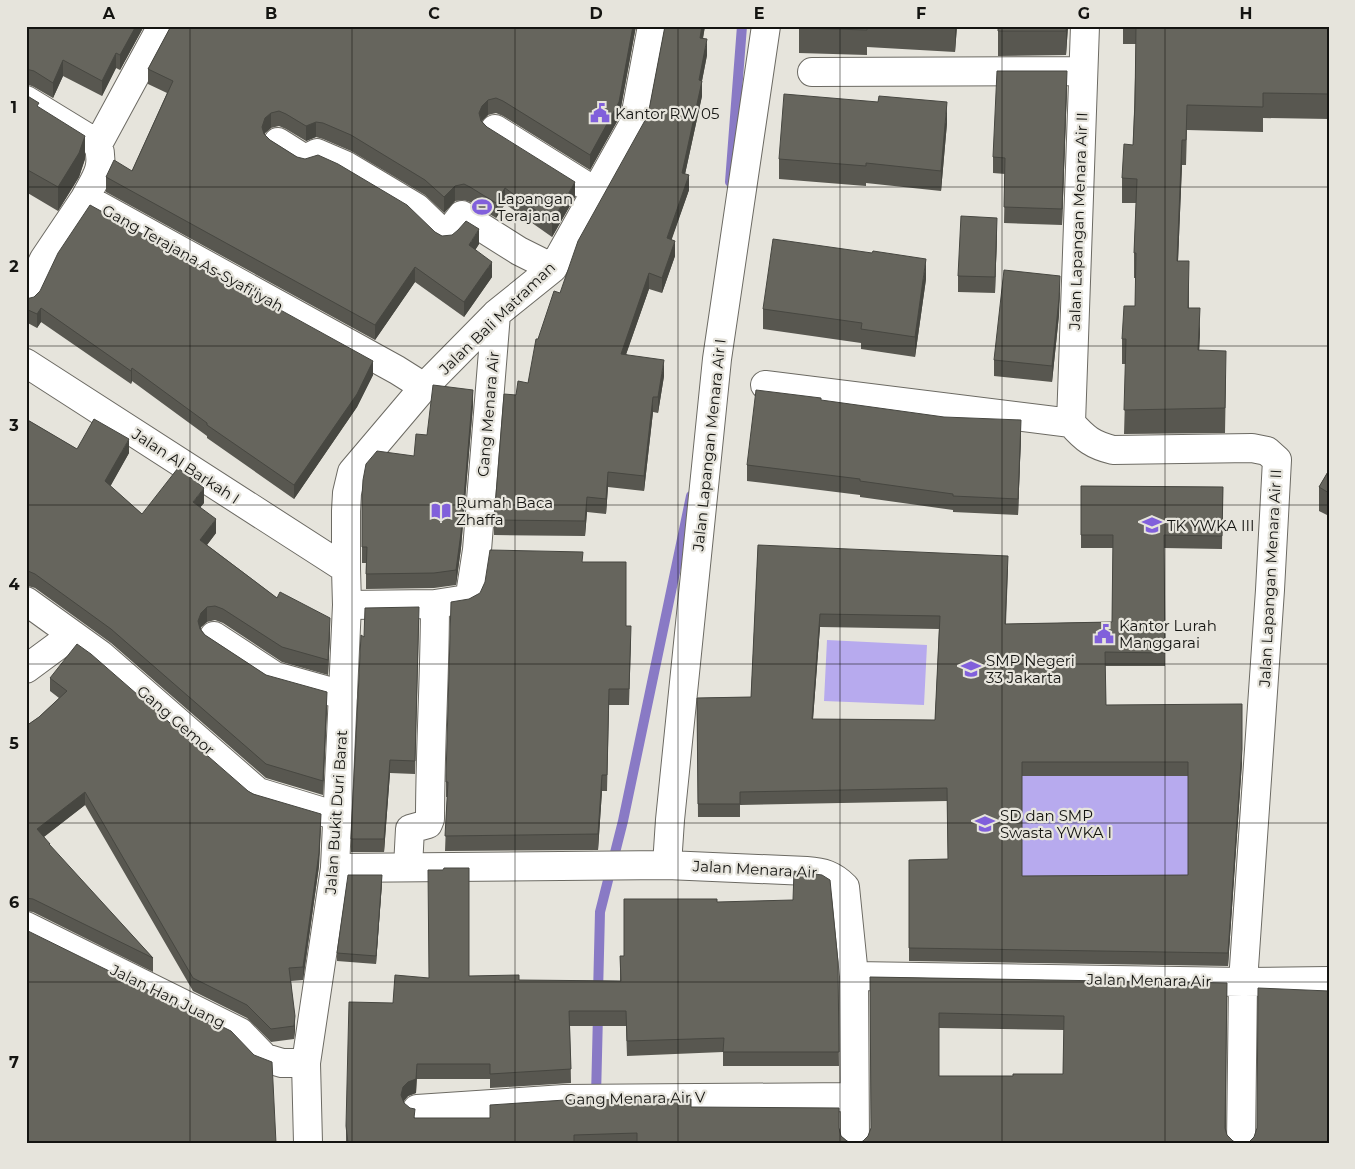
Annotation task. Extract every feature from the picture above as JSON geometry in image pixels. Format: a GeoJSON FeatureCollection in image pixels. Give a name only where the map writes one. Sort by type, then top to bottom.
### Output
{"type":"FeatureCollection","features":[{"type":"Feature","properties":{"kind":"street"},"geometry":{"type":"LineString","coordinates":[[26,100],[98,144],[162,26]]}},
{"type":"Feature","properties":{"kind":"street","name":"Jalan Bali Matraman"},"geometry":{"type":"LineString","coordinates":[[346,569],[347,492],[352,472],[424,387],[496,314],[553,268],[634,123],[652,26]]}},
{"type":"Feature","properties":{"kind":"street","name":"Jalan Lapangan Menara Air I"},"geometry":{"type":"LineString","coordinates":[[668,865],[670,820],[717,358],[766,26]]}},
{"type":"Feature","properties":{"kind":"street","name":"Jalan Lapangan Menara Air II"},"geometry":{"type":"LineString","coordinates":[[1085,26],[1072,423],[1083,437],[1101,447],[1114,450],[1252,448],[1268,451],[1277,460],[1243,982],[1241,1143]]}},
{"type":"Feature","properties":{"kind":"street"},"geometry":{"type":"LineString","coordinates":[[812,72],[1083,70]]}},
{"type":"Feature","properties":{"kind":"street"},"geometry":{"type":"LineString","coordinates":[[496,129],[596,192]]}},
{"type":"Feature","properties":{"kind":"street"},"geometry":{"type":"LineString","coordinates":[[278,142],[305,159],[316,153],[345,165],[417,208],[446,236],[462,215],[519,251],[553,268]]}},
{"type":"Feature","properties":{"kind":"street","name":"Gang Terajana As-Syafi'iyah"},"geometry":{"type":"LineString","coordinates":[[98,144],[101,165],[85,198],[397,370],[424,387]]}},
{"type":"Feature","properties":{"kind":"street"},"geometry":{"type":"LineString","coordinates":[[26,297],[44,260],[85,198]]}},
{"type":"Feature","properties":{"kind":"street","name":"Gang Menara Air"},"geometry":{"type":"LineString","coordinates":[[348,605],[434,604],[467,600],[470,595],[477,550],[496,314]]}},
{"type":"Feature","properties":{"kind":"street","name":"Jalan Al Barkah I"},"geometry":{"type":"LineString","coordinates":[[26,363],[346,569]]}},
{"type":"Feature","properties":{"kind":"street"},"geometry":{"type":"LineString","coordinates":[[765,385],[1072,423]]}},
{"type":"Feature","properties":{"kind":"street"},"geometry":{"type":"LineString","coordinates":[[477,550],[506,550]]}},
{"type":"Feature","properties":{"kind":"street","name":"Jalan Bukit Duri Barat"},"geometry":{"type":"LineString","coordinates":[[308,1143],[306,1063],[335,868],[348,605],[346,569]]}},
{"type":"Feature","properties":{"kind":"street","name":"Gang Gemor"},"geometry":{"type":"LineString","coordinates":[[26,601],[101,655],[258,792],[337,816]]}},
{"type":"Feature","properties":{"kind":"street"},"geometry":{"type":"LineString","coordinates":[[408,867],[410,829],[428,824],[430,819],[430,752],[435,672],[434,604]]}},
{"type":"Feature","properties":{"kind":"street"},"geometry":{"type":"LineString","coordinates":[[26,669],[72,635]]}},
{"type":"Feature","properties":{"kind":"street"},"geometry":{"type":"LineString","coordinates":[[214,636],[276,676],[343,695]]}},
{"type":"Feature","properties":{"kind":"street","name":"Jalan Menara Air"},"geometry":{"type":"LineString","coordinates":[[335,868],[668,865],[806,870],[824,873],[837,879],[845,887],[854,976],[1243,982],[1329,980]]}},
{"type":"Feature","properties":{"kind":"street","name":"Jalan Han Juang"},"geometry":{"type":"LineString","coordinates":[[26,926],[240,1032],[265,1058],[282,1063],[306,1063]]}},
{"type":"Feature","properties":{"kind":"street"},"geometry":{"type":"LineString","coordinates":[[854,976],[855,1143]]}},
{"type":"Feature","properties":{"kind":"street","name":"Gang Menara Air V"},"geometry":{"type":"LineString","coordinates":[[417,1109],[579,1098],[854,1097]]}},
{"type":"Feature","properties":{"kind":"shaded area"},"geometry":{"type":"Polygon","coordinates":[[[827,640],[927,645],[924,705],[824,701],[827,640]]]}},
{"type":"Feature","properties":{"kind":"shaded area"},"geometry":{"type":"Polygon","coordinates":[[[1022,776],[1188,776],[1188,888],[1022,889],[1022,776]]]}},
{"type":"Feature","properties":{"kind":"building"},"geometry":{"type":"Polygon","coordinates":[[[26,26],[136,26],[120,55],[116,53],[102,81],[63,60],[53,83],[34,71],[26,69],[26,26]]]}},
{"type":"Feature","properties":{"kind":"building"},"geometry":{"type":"Polygon","coordinates":[[[171,26],[633,26],[619,102],[590,155],[496,98],[488,100],[482,106],[479,113],[481,121],[487,127],[575,182],[552,222],[505,188],[496,203],[464,184],[455,186],[444,197],[425,180],[351,135],[323,123],[316,122],[306,126],[279,111],[271,113],[265,118],[262,127],[264,134],[270,140],[297,157],[305,159],[318,155],[338,164],[407,205],[435,232],[442,236],[452,235],[466,221],[479,229],[469,245],[492,262],[464,302],[415,267],[375,325],[106,177],[114,160],[132,171],[173,81],[148,69],[171,26]]]}},
{"type":"Feature","properties":{"kind":"building"},"geometry":{"type":"Polygon","coordinates":[[[665,26],[702,26],[700,38],[707,39],[699,80],[702,81],[682,173],[689,175],[667,238],[675,241],[662,278],[649,273],[621,354],[664,360],[658,397],[653,397],[644,476],[608,472],[606,499],[587,497],[585,521],[494,520],[504,394],[516,395],[518,381],[528,383],[536,339],[538,339],[554,291],[560,293],[578,241],[648,115],[665,26]]]}},
{"type":"Feature","properties":{"kind":"building"},"geometry":{"type":"Polygon","coordinates":[[[799,26],[867,26],[867,30],[799,28],[799,26]]]}},
{"type":"Feature","properties":{"kind":"building"},"geometry":{"type":"Polygon","coordinates":[[[930,26],[955,26],[955,28],[930,26]]]}},
{"type":"Feature","properties":{"kind":"building"},"geometry":{"type":"Polygon","coordinates":[[[998,26],[1067,26],[1066,31],[998,31],[998,26]]]}},
{"type":"Feature","properties":{"kind":"building"},"geometry":{"type":"Polygon","coordinates":[[[1136,26],[1329,26],[1329,94],[1263,93],[1263,107],[1187,105],[1186,140],[1182,140],[1177,261],[1189,261],[1188,308],[1200,308],[1198,350],[1226,351],[1225,408],[1124,410],[1126,339],[1122,339],[1124,306],[1135,306],[1136,253],[1134,253],[1137,179],[1122,178],[1124,144],[1133,145],[1136,26]]]}},
{"type":"Feature","properties":{"kind":"building"},"geometry":{"type":"Polygon","coordinates":[[[997,71],[1067,71],[1062,209],[1004,207],[1005,158],[993,157],[997,71]]]}},
{"type":"Feature","properties":{"kind":"building"},"geometry":{"type":"Polygon","coordinates":[[[784,94],[878,102],[879,96],[947,102],[941,171],[866,163],[866,166],[779,159],[784,94]]]}},
{"type":"Feature","properties":{"kind":"building"},"geometry":{"type":"Polygon","coordinates":[[[26,95],[39,103],[37,106],[85,136],[79,153],[58,187],[26,169],[26,95]]]}},
{"type":"Feature","properties":{"kind":"building"},"geometry":{"type":"Polygon","coordinates":[[[90,205],[373,361],[357,394],[294,485],[207,425],[207,423],[132,368],[131,371],[41,308],[37,314],[26,309],[26,299],[34,297],[40,291],[58,253],[90,205]]]}},
{"type":"Feature","properties":{"kind":"building"},"geometry":{"type":"Polygon","coordinates":[[[961,216],[997,218],[995,277],[958,276],[961,216]]]}},
{"type":"Feature","properties":{"kind":"building"},"geometry":{"type":"Polygon","coordinates":[[[773,239],[926,259],[915,337],[861,329],[862,323],[763,309],[773,239]]]}},
{"type":"Feature","properties":{"kind":"building"},"geometry":{"type":"Polygon","coordinates":[[[1004,270],[1060,276],[1052,366],[994,360],[1004,270]]]}},
{"type":"Feature","properties":{"kind":"building"},"geometry":{"type":"Polygon","coordinates":[[[433,385],[473,390],[456,570],[434,573],[366,574],[367,547],[362,547],[362,496],[366,464],[377,451],[414,456],[416,434],[427,435],[433,385]]]}},
{"type":"Feature","properties":{"kind":"building"},"geometry":{"type":"Polygon","coordinates":[[[756,390],[944,417],[1021,420],[1018,499],[953,496],[953,494],[860,481],[860,479],[747,465],[756,390]]]}},
{"type":"Feature","properties":{"kind":"building"},"geometry":{"type":"Polygon","coordinates":[[[26,419],[77,449],[94,419],[129,439],[105,481],[142,514],[178,468],[204,488],[193,502],[216,519],[200,540],[277,598],[280,592],[330,618],[328,660],[282,647],[223,609],[215,606],[207,607],[201,613],[198,621],[200,629],[205,635],[266,675],[327,692],[323,781],[266,764],[111,629],[35,574],[26,571],[26,419]]]}},
{"type":"Feature","properties":{"kind":"building"},"geometry":{"type":"Polygon","coordinates":[[[1329,470],[1329,493],[1319,487],[1329,470]]]}},
{"type":"Feature","properties":{"kind":"building"},"geometry":{"type":"Polygon","coordinates":[[[1081,486],[1223,487],[1222,536],[1164,535],[1165,653],[1105,652],[1106,705],[1242,704],[1242,749],[1228,953],[909,948],[909,860],[948,859],[947,788],[740,792],[740,804],[698,804],[697,698],[751,697],[758,545],[1008,556],[1005,624],[1112,622],[1113,535],[1081,535],[1081,486]],[[820,614],[812,719],[935,720],[940,616],[820,614]],[[1022,762],[1022,876],[1188,875],[1188,762],[1022,762]]]}},
{"type":"Feature","properties":{"kind":"building"},"geometry":{"type":"Polygon","coordinates":[[[490,550],[583,552],[582,562],[626,562],[626,626],[631,626],[629,689],[609,689],[607,775],[602,775],[598,834],[445,836],[448,782],[446,782],[446,776],[451,602],[469,599],[480,593],[485,582],[490,550]]]}},
{"type":"Feature","properties":{"kind":"building"},"geometry":{"type":"Polygon","coordinates":[[[419,607],[415,761],[390,760],[384,839],[351,839],[361,635],[364,637],[365,608],[419,607]]]}},
{"type":"Feature","properties":{"kind":"building"},"geometry":{"type":"Polygon","coordinates":[[[77,644],[91,654],[248,791],[321,814],[319,853],[303,967],[289,968],[295,1016],[294,1026],[271,1029],[247,1005],[193,978],[85,792],[37,829],[153,958],[33,899],[26,898],[26,726],[39,717],[67,691],[50,678],[77,644]]]}},
{"type":"Feature","properties":{"kind":"building"},"geometry":{"type":"Polygon","coordinates":[[[444,868],[469,868],[469,976],[519,975],[519,980],[621,981],[620,956],[624,956],[624,899],[717,899],[717,902],[793,900],[794,871],[822,875],[830,880],[838,962],[839,1052],[723,1052],[724,1038],[627,1041],[626,1011],[569,1011],[571,1069],[490,1074],[490,1064],[417,1064],[416,1079],[408,1082],[403,1087],[401,1095],[404,1103],[410,1108],[415,1109],[414,1118],[490,1118],[490,1105],[565,1100],[691,1099],[691,1107],[839,1108],[841,1136],[852,1143],[637,1143],[637,1133],[574,1135],[574,1143],[348,1143],[346,1126],[349,1002],[393,1003],[395,975],[429,978],[428,870],[443,870],[444,868]]]}},
{"type":"Feature","properties":{"kind":"building"},"geometry":{"type":"Polygon","coordinates":[[[348,875],[382,875],[376,956],[337,953],[348,875]]]}},
{"type":"Feature","properties":{"kind":"building"},"geometry":{"type":"Polygon","coordinates":[[[26,930],[231,1031],[254,1055],[272,1062],[276,1143],[26,1143],[26,930]]]}},
{"type":"Feature","properties":{"kind":"building"},"geometry":{"type":"Polygon","coordinates":[[[870,977],[1227,983],[1225,1128],[1227,1135],[1238,1143],[859,1143],[868,1136],[871,1128],[870,977]],[[939,1013],[939,1076],[1063,1074],[1064,1016],[939,1013]]]}},
{"type":"Feature","properties":{"kind":"building"},"geometry":{"type":"Polygon","coordinates":[[[1258,988],[1329,991],[1329,1143],[1245,1143],[1254,1137],[1257,1128],[1258,988]]]}},
{"type":"Feature","properties":{"kind":"waterway"},"geometry":{"type":"LineString","coordinates":[[730,182],[742,26]]}},
{"type":"Feature","properties":{"kind":"waterway"},"geometry":{"type":"LineString","coordinates":[[598,994],[600,912],[623,821],[691,496]]}},
{"type":"Feature","properties":{"kind":"waterway"},"geometry":{"type":"LineString","coordinates":[[596,1097],[598,1014]]}},
{"type":"Feature","properties":{"kind":"place","name":"Kantor RW 05"},"geometry":{"type":"Point","coordinates":[600,113]}},
{"type":"Feature","properties":{"kind":"place","name":"Lapangan Terajana"},"geometry":{"type":"Point","coordinates":[482,207]}},
{"type":"Feature","properties":{"kind":"place","name":"Rumah Baca Zhaffa"},"geometry":{"type":"Point","coordinates":[441,511]}},
{"type":"Feature","properties":{"kind":"place","name":"TK YWKA III"},"geometry":{"type":"Point","coordinates":[1152,525]}},
{"type":"Feature","properties":{"kind":"place","name":"Kantor Lurah Manggarai"},"geometry":{"type":"Point","coordinates":[1104,634]}},
{"type":"Feature","properties":{"kind":"place","name":"SMP Negeri 33 Jakarta"},"geometry":{"type":"Point","coordinates":[971,669]}},
{"type":"Feature","properties":{"kind":"place","name":"SD dan SMP Swasta YWKA I"},"geometry":{"type":"Point","coordinates":[985,824]}}]}
